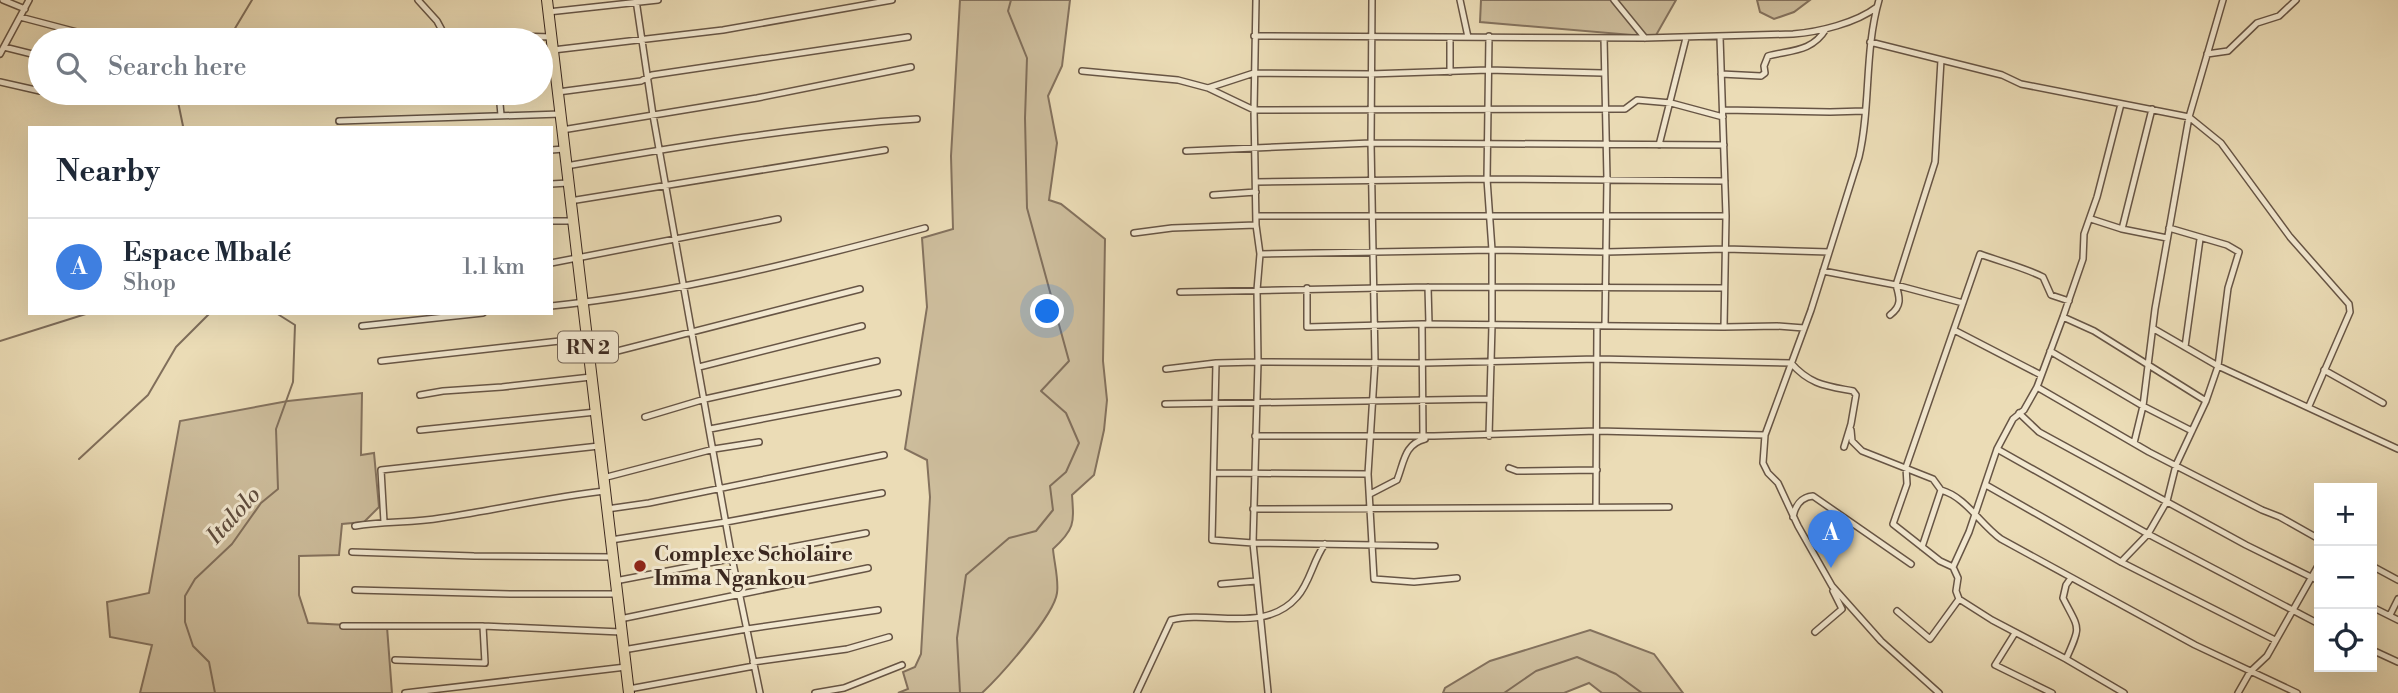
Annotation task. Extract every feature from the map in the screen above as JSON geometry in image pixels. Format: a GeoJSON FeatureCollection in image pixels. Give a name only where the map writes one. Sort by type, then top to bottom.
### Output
{"type":"FeatureCollection","features":[{"type":"Feature","properties":{"kind":"highway","name":"RN 2"},"geometry":{"type":"LineString","coordinates":[[547,0],[551,28]]}},
{"type":"Feature","properties":{"kind":"highway","name":"RN 2"},"geometry":{"type":"LineString","coordinates":[[553,50],[629,691]]}},
{"type":"Feature","properties":{"kind":"street"},"geometry":{"type":"LineString","coordinates":[[3,0],[24,9]]}},
{"type":"Feature","properties":{"kind":"street"},"geometry":{"type":"LineString","coordinates":[[0,54],[29,0]]}},
{"type":"Feature","properties":{"kind":"street"},"geometry":{"type":"LineString","coordinates":[[418,0],[441,28]]}},
{"type":"Feature","properties":{"kind":"street"},"geometry":{"type":"LineString","coordinates":[[548,12],[659,0]]}},
{"type":"Feature","properties":{"kind":"street"},"geometry":{"type":"LineString","coordinates":[[553,50],[723,30],[892,0]]}},
{"type":"Feature","properties":{"kind":"street"},"geometry":{"type":"LineString","coordinates":[[1256,0],[1254,110],[1256,225],[1260,254],[1257,290],[1258,362],[1253,543],[1268,692]]}},
{"type":"Feature","properties":{"kind":"street"},"geometry":{"type":"LineString","coordinates":[[1372,0],[1371,215],[1375,362],[1368,474],[1374,579],[1428,582],[1457,578]]}},
{"type":"Feature","properties":{"kind":"street"},"geometry":{"type":"LineString","coordinates":[[1460,0],[1468,37]]}},
{"type":"Feature","properties":{"kind":"street"},"geometry":{"type":"LineString","coordinates":[[1614,0],[1645,38]]}},
{"type":"Feature","properties":{"kind":"street"},"geometry":{"type":"LineString","coordinates":[[2134,443],[2143,406],[2155,309],[2189,117],[2223,0]]}},
{"type":"Feature","properties":{"kind":"street"},"geometry":{"type":"LineString","coordinates":[[2207,54],[2231,49],[2257,23],[2279,16],[2296,0]]}},
{"type":"Feature","properties":{"kind":"street"},"geometry":{"type":"LineString","coordinates":[[636,1],[653,115],[739,594],[760,693]]}},
{"type":"Feature","properties":{"kind":"street"},"geometry":{"type":"LineString","coordinates":[[1254,36],[1686,38],[1809,33],[1859,19],[1878,3]]}},
{"type":"Feature","properties":{"kind":"street"},"geometry":{"type":"LineString","coordinates":[[1815,632],[1842,610],[1778,483],[1763,463],[1765,435],[1804,328],[1859,157],[1870,41],[1878,3]]}},
{"type":"Feature","properties":{"kind":"street"},"geometry":{"type":"LineString","coordinates":[[20,16],[63,28]]}},
{"type":"Feature","properties":{"kind":"street"},"geometry":{"type":"LineString","coordinates":[[1721,74],[1761,76],[1765,73],[1764,66],[1768,56],[1799,51],[1821,36],[1826,28]]}},
{"type":"Feature","properties":{"kind":"street"},"geometry":{"type":"LineString","coordinates":[[0,35],[8,38]]}},
{"type":"Feature","properties":{"kind":"street"},"geometry":{"type":"LineString","coordinates":[[1489,36],[1487,179],[1492,250],[1489,436]]}},
{"type":"Feature","properties":{"kind":"street"},"geometry":{"type":"LineString","coordinates":[[558,92],[908,37]]}},
{"type":"Feature","properties":{"kind":"street"},"geometry":{"type":"LineString","coordinates":[[1720,37],[1726,216],[1724,327]]}},
{"type":"Feature","properties":{"kind":"street"},"geometry":{"type":"LineString","coordinates":[[1450,38],[1450,72]]}},
{"type":"Feature","properties":{"kind":"street"},"geometry":{"type":"LineString","coordinates":[[1604,38],[1607,179],[1605,326]]}},
{"type":"Feature","properties":{"kind":"street"},"geometry":{"type":"LineString","coordinates":[[1659,145],[1686,38]]}},
{"type":"Feature","properties":{"kind":"street"},"geometry":{"type":"LineString","coordinates":[[1870,41],[2002,75],[2021,84],[2189,117],[2221,143],[2290,237],[2349,304],[2350,312],[2309,406]]}},
{"type":"Feature","properties":{"kind":"street"},"geometry":{"type":"LineString","coordinates":[[4,47],[28,53]]}},
{"type":"Feature","properties":{"kind":"street"},"geometry":{"type":"LineString","coordinates":[[1890,315],[1899,307],[1896,285],[1935,162],[1941,60]]}},
{"type":"Feature","properties":{"kind":"street"},"geometry":{"type":"LineString","coordinates":[[562,130],[757,98],[911,67]]}},
{"type":"Feature","properties":{"kind":"street"},"geometry":{"type":"LineString","coordinates":[[1208,88],[1254,73],[1370,74],[1488,70],[1603,73]]}},
{"type":"Feature","properties":{"kind":"street"},"geometry":{"type":"LineString","coordinates":[[1082,71],[1169,79],[1208,88],[1254,110],[1629,109],[1637,100],[1671,103],[1723,117]]}},
{"type":"Feature","properties":{"kind":"street"},"geometry":{"type":"LineString","coordinates":[[0,82],[28,88]]}},
{"type":"Feature","properties":{"kind":"street"},"geometry":{"type":"LineString","coordinates":[[1953,567],[1975,516],[1997,449],[2037,387],[2063,317],[2083,259],[2083,238],[2091,219],[2121,104]]}},
{"type":"Feature","properties":{"kind":"street"},"geometry":{"type":"LineString","coordinates":[[500,105],[501,115]]}},
{"type":"Feature","properties":{"kind":"street"},"geometry":{"type":"LineString","coordinates":[[2122,229],[2152,109]]}},
{"type":"Feature","properties":{"kind":"street"},"geometry":{"type":"LineString","coordinates":[[1723,110],[1864,111]]}},
{"type":"Feature","properties":{"kind":"street"},"geometry":{"type":"LineString","coordinates":[[339,121],[561,114]]}},
{"type":"Feature","properties":{"kind":"street"},"geometry":{"type":"LineString","coordinates":[[566,166],[748,136],[917,119]]}},
{"type":"Feature","properties":{"kind":"street"},"geometry":{"type":"LineString","coordinates":[[1186,151],[1371,144],[1724,145]]}},
{"type":"Feature","properties":{"kind":"street"},"geometry":{"type":"LineString","coordinates":[[553,150],[564,149]]}},
{"type":"Feature","properties":{"kind":"street"},"geometry":{"type":"LineString","coordinates":[[570,201],[885,150]]}},
{"type":"Feature","properties":{"kind":"street"},"geometry":{"type":"LineString","coordinates":[[1256,182],[1487,179],[1725,181]]}},
{"type":"Feature","properties":{"kind":"street"},"geometry":{"type":"LineString","coordinates":[[553,184],[568,183]]}},
{"type":"Feature","properties":{"kind":"street"},"geometry":{"type":"LineString","coordinates":[[1213,195],[1256,192]]}},
{"type":"Feature","properties":{"kind":"street"},"geometry":{"type":"LineString","coordinates":[[1256,216],[1726,216]]}},
{"type":"Feature","properties":{"kind":"street"},"geometry":{"type":"LineString","coordinates":[[553,263],[778,219]]}},
{"type":"Feature","properties":{"kind":"street"},"geometry":{"type":"LineString","coordinates":[[2091,219],[2122,229],[2167,238]]}},
{"type":"Feature","properties":{"kind":"street"},"geometry":{"type":"LineString","coordinates":[[553,221],[573,220]]}},
{"type":"Feature","properties":{"kind":"street"},"geometry":{"type":"LineString","coordinates":[[1134,233],[1172,228],[1256,225]]}},
{"type":"Feature","properties":{"kind":"street"},"geometry":{"type":"LineString","coordinates":[[553,306],[685,287],[925,228]]}},
{"type":"Feature","properties":{"kind":"street"},"geometry":{"type":"LineString","coordinates":[[2121,562],[2148,534],[2167,501],[2176,465],[2206,401],[2218,366],[2228,288],[2239,252],[2227,245],[2169,228]]}},
{"type":"Feature","properties":{"kind":"street"},"geometry":{"type":"LineString","coordinates":[[2185,347],[2200,239]]}},
{"type":"Feature","properties":{"kind":"street"},"geometry":{"type":"LineString","coordinates":[[1260,254],[1725,249],[1829,252]]}},
{"type":"Feature","properties":{"kind":"street"},"geometry":{"type":"LineString","coordinates":[[2068,302],[2051,295],[2043,277],[2025,271],[2018,265],[1980,254],[1906,467],[1907,484],[1893,524],[1953,567],[1958,578],[1956,591],[1959,599],[2124,693]]}},
{"type":"Feature","properties":{"kind":"street"},"geometry":{"type":"LineString","coordinates":[[1823,271],[1896,285],[1963,303]]}},
{"type":"Feature","properties":{"kind":"street"},"geometry":{"type":"LineString","coordinates":[[1180,292],[1492,286],[1724,288]]}},
{"type":"Feature","properties":{"kind":"street"},"geometry":{"type":"LineString","coordinates":[[1423,436],[1428,287]]}},
{"type":"Feature","properties":{"kind":"street"},"geometry":{"type":"LineString","coordinates":[[1307,288],[1307,327],[1426,324],[1804,328]]}},
{"type":"Feature","properties":{"kind":"street"},"geometry":{"type":"LineString","coordinates":[[590,358],[860,289]]}},
{"type":"Feature","properties":{"kind":"street"},"geometry":{"type":"LineString","coordinates":[[362,326],[464,315]]}},
{"type":"Feature","properties":{"kind":"street"},"geometry":{"type":"LineString","coordinates":[[2063,317],[2094,331],[2206,401]]}},
{"type":"Feature","properties":{"kind":"street"},"geometry":{"type":"LineString","coordinates":[[699,367],[862,326]]}},
{"type":"Feature","properties":{"kind":"street"},"geometry":{"type":"LineString","coordinates":[[1596,507],[1597,326]]}},
{"type":"Feature","properties":{"kind":"street"},"geometry":{"type":"LineString","coordinates":[[2154,329],[2218,366],[2398,449]]}},
{"type":"Feature","properties":{"kind":"street"},"geometry":{"type":"LineString","coordinates":[[1954,330],[2041,375]]}},
{"type":"Feature","properties":{"kind":"street"},"geometry":{"type":"LineString","coordinates":[[381,361],[587,338]]}},
{"type":"Feature","properties":{"kind":"street"},"geometry":{"type":"LineString","coordinates":[[2050,351],[2143,406],[2192,431]]}},
{"type":"Feature","properties":{"kind":"street"},"geometry":{"type":"LineString","coordinates":[[1166,369],[1216,363],[1258,362],[1424,363],[1597,359],[1791,363],[1802,374],[1825,387],[1853,391],[1857,398],[1844,447]]}},
{"type":"Feature","properties":{"kind":"street"},"geometry":{"type":"LineString","coordinates":[[645,417],[705,399],[877,360]]}},
{"type":"Feature","properties":{"kind":"street"},"geometry":{"type":"LineString","coordinates":[[1216,363],[1212,540],[1435,546]]}},
{"type":"Feature","properties":{"kind":"street"},"geometry":{"type":"LineString","coordinates":[[2323,370],[2383,403]]}},
{"type":"Feature","properties":{"kind":"street"},"geometry":{"type":"LineString","coordinates":[[420,396],[443,391],[591,377]]}},
{"type":"Feature","properties":{"kind":"street"},"geometry":{"type":"LineString","coordinates":[[2037,387],[2134,443],[2314,536]]}},
{"type":"Feature","properties":{"kind":"street"},"geometry":{"type":"LineString","coordinates":[[710,429],[898,393]]}},
{"type":"Feature","properties":{"kind":"street"},"geometry":{"type":"LineString","coordinates":[[1165,404],[1490,399]]}},
{"type":"Feature","properties":{"kind":"street"},"geometry":{"type":"LineString","coordinates":[[420,430],[596,412]]}},
{"type":"Feature","properties":{"kind":"street"},"geometry":{"type":"LineString","coordinates":[[2019,413],[2039,432],[2246,545],[2314,578]]}},
{"type":"Feature","properties":{"kind":"street"},"geometry":{"type":"LineString","coordinates":[[1851,424],[1852,441],[1858,448],[1933,479],[1941,490],[1958,497],[2001,539],[2250,672],[2297,693]]}},
{"type":"Feature","properties":{"kind":"street"},"geometry":{"type":"LineString","coordinates":[[1255,436],[1489,436],[1597,431],[1765,435]]}},
{"type":"Feature","properties":{"kind":"street"},"geometry":{"type":"LineString","coordinates":[[1370,494],[1397,480],[1402,458],[1410,447],[1419,440],[1434,436]]}},
{"type":"Feature","properties":{"kind":"street"},"geometry":{"type":"LineString","coordinates":[[603,478],[714,449],[759,442]]}},
{"type":"Feature","properties":{"kind":"street"},"geometry":{"type":"LineString","coordinates":[[384,522],[381,470],[599,446]]}},
{"type":"Feature","properties":{"kind":"street"},"geometry":{"type":"LineString","coordinates":[[1997,449],[2148,534],[2314,621]]}},
{"type":"Feature","properties":{"kind":"street"},"geometry":{"type":"LineString","coordinates":[[607,509],[884,455]]}},
{"type":"Feature","properties":{"kind":"street"},"geometry":{"type":"LineString","coordinates":[[1509,468],[1522,471],[1597,470]]}},
{"type":"Feature","properties":{"kind":"street"},"geometry":{"type":"LineString","coordinates":[[1214,473],[1368,474]]}},
{"type":"Feature","properties":{"kind":"street"},"geometry":{"type":"LineString","coordinates":[[1986,485],[2121,562],[2276,640]]}},
{"type":"Feature","properties":{"kind":"street"},"geometry":{"type":"LineString","coordinates":[[1922,547],[1941,490]]}},
{"type":"Feature","properties":{"kind":"street"},"geometry":{"type":"LineString","coordinates":[[355,526],[436,519],[605,491]]}},
{"type":"Feature","properties":{"kind":"street"},"geometry":{"type":"LineString","coordinates":[[611,540],[881,493]]}},
{"type":"Feature","properties":{"kind":"street"},"geometry":{"type":"LineString","coordinates":[[1793,517],[1800,502],[1813,496],[1911,564]]}},
{"type":"Feature","properties":{"kind":"street"},"geometry":{"type":"LineString","coordinates":[[1253,509],[1669,507]]}},
{"type":"Feature","properties":{"kind":"street"},"geometry":{"type":"LineString","coordinates":[[615,581],[866,533]]}},
{"type":"Feature","properties":{"kind":"street"},"geometry":{"type":"LineString","coordinates":[[1138,693],[1171,620],[1260,618],[1279,609],[1297,597],[1314,560],[1325,544]]}},
{"type":"Feature","properties":{"kind":"street"},"geometry":{"type":"LineString","coordinates":[[352,552],[474,556],[612,556]]}},
{"type":"Feature","properties":{"kind":"street"},"geometry":{"type":"LineString","coordinates":[[620,619],[867,568]]}},
{"type":"Feature","properties":{"kind":"street"},"geometry":{"type":"LineString","coordinates":[[2377,569],[2398,580]]}},
{"type":"Feature","properties":{"kind":"street"},"geometry":{"type":"LineString","coordinates":[[2238,693],[2250,672],[2267,656],[2314,572]]}},
{"type":"Feature","properties":{"kind":"street"},"geometry":{"type":"LineString","coordinates":[[2066,659],[2078,631],[2076,621],[2063,598],[2065,587],[2071,578]]}},
{"type":"Feature","properties":{"kind":"street"},"geometry":{"type":"LineString","coordinates":[[1221,584],[1256,581]]}},
{"type":"Feature","properties":{"kind":"street"},"geometry":{"type":"LineString","coordinates":[[1832,586],[1881,640],[1939,693]]}},
{"type":"Feature","properties":{"kind":"street"},"geometry":{"type":"LineString","coordinates":[[355,590],[616,594]]}},
{"type":"Feature","properties":{"kind":"street"},"geometry":{"type":"LineString","coordinates":[[1897,611],[1930,639],[1959,599]]}},
{"type":"Feature","properties":{"kind":"street"},"geometry":{"type":"LineString","coordinates":[[2390,615],[2398,599]]}},
{"type":"Feature","properties":{"kind":"street"},"geometry":{"type":"LineString","coordinates":[[2376,609],[2398,620]]}},
{"type":"Feature","properties":{"kind":"street"},"geometry":{"type":"LineString","coordinates":[[623,650],[878,610]]}},
{"type":"Feature","properties":{"kind":"street"},"geometry":{"type":"LineString","coordinates":[[343,626],[483,626],[621,632]]}},
{"type":"Feature","properties":{"kind":"street"},"geometry":{"type":"LineString","coordinates":[[395,660],[485,663],[483,626]]}},
{"type":"Feature","properties":{"kind":"street"},"geometry":{"type":"LineString","coordinates":[[2015,633],[1995,665],[2052,693]]}},
{"type":"Feature","properties":{"kind":"street"},"geometry":{"type":"LineString","coordinates":[[629,691],[754,664],[847,649],[889,638]]}},
{"type":"Feature","properties":{"kind":"street"},"geometry":{"type":"LineString","coordinates":[[2377,652],[2398,662]]}},
{"type":"Feature","properties":{"kind":"street"},"geometry":{"type":"LineString","coordinates":[[815,693],[844,688],[902,665]]}},
{"type":"Feature","properties":{"kind":"street"},"geometry":{"type":"LineString","coordinates":[[405,693],[626,667]]}},
{"type":"Feature","properties":{"kind":"shaded area"},"geometry":{"type":"Polygon","coordinates":[[[960,0],[1070,0],[1062,66],[1048,96],[1057,143],[1049,200],[1061,204],[1105,239],[1103,361],[1107,400],[1104,430],[1094,475],[1072,495],[1072,525],[1066,536],[1053,549],[1057,593],[1047,616],[1013,660],[982,693],[898,693],[908,689],[903,672],[915,667],[921,654],[930,497],[927,460],[905,449],[927,307],[922,238],[953,229],[951,156],[960,0]]]}},
{"type":"Feature","properties":{"kind":"shaded area"},"geometry":{"type":"Polygon","coordinates":[[[1481,0],[1676,0],[1655,37],[1480,22],[1481,0]]]}},
{"type":"Feature","properties":{"kind":"shaded area"},"geometry":{"type":"Polygon","coordinates":[[[1757,0],[1810,0],[1794,12],[1774,19],[1760,12],[1757,0]]]}},
{"type":"Feature","properties":{"kind":"shaded area"},"geometry":{"type":"Polygon","coordinates":[[[362,393],[361,455],[374,453],[379,507],[364,522],[342,524],[339,555],[299,556],[299,595],[308,623],[387,627],[392,693],[140,693],[152,645],[110,637],[107,602],[149,593],[180,421],[288,401],[362,393]]]}},
{"type":"Feature","properties":{"kind":"shaded area"},"geometry":{"type":"Polygon","coordinates":[[[1590,630],[1654,654],[1683,693],[1602,693],[1589,683],[1564,693],[1443,693],[1445,688],[1490,661],[1590,630]]]}},
{"type":"Feature","properties":{"kind":"waterway","name":"Italolo"},"geometry":{"type":"LineString","coordinates":[[235,28],[252,0]]}},
{"type":"Feature","properties":{"kind":"waterway"},"geometry":{"type":"LineString","coordinates":[[960,693],[957,638],[966,575],[1009,538],[1036,531],[1053,510],[1050,486],[1066,472],[1079,443],[1066,413],[1041,391],[1069,361],[1027,208],[1027,58],[1008,11],[1011,0]]}},
{"type":"Feature","properties":{"kind":"waterway","name":"Italolo"},"geometry":{"type":"LineString","coordinates":[[179,105],[183,126]]}},
{"type":"Feature","properties":{"kind":"waterway"},"geometry":{"type":"LineString","coordinates":[[0,341],[83,315]]}},
{"type":"Feature","properties":{"kind":"waterway"},"geometry":{"type":"LineString","coordinates":[[79,459],[148,395],[176,347],[208,315]]}},
{"type":"Feature","properties":{"kind":"waterway","name":"Italolo"},"geometry":{"type":"LineString","coordinates":[[215,693],[209,662],[193,646],[185,622],[185,596],[195,579],[232,544],[261,503],[278,489],[276,429],[293,382],[295,325],[279,315]]}},
{"type":"Feature","properties":{"kind":"waterway"},"geometry":{"type":"LineString","coordinates":[[1504,693],[1536,671],[1577,657],[1616,674],[1642,693]]}},
{"type":"Feature","properties":{"kind":"place","name":"Complexe Scholaire Imma Ngankou"},"geometry":{"type":"Point","coordinates":[640,566]}},
{"type":"Feature","properties":{"kind":"place","name":"Espace Mbalé"},"geometry":{"type":"Point","coordinates":[1831,568]}}]}
